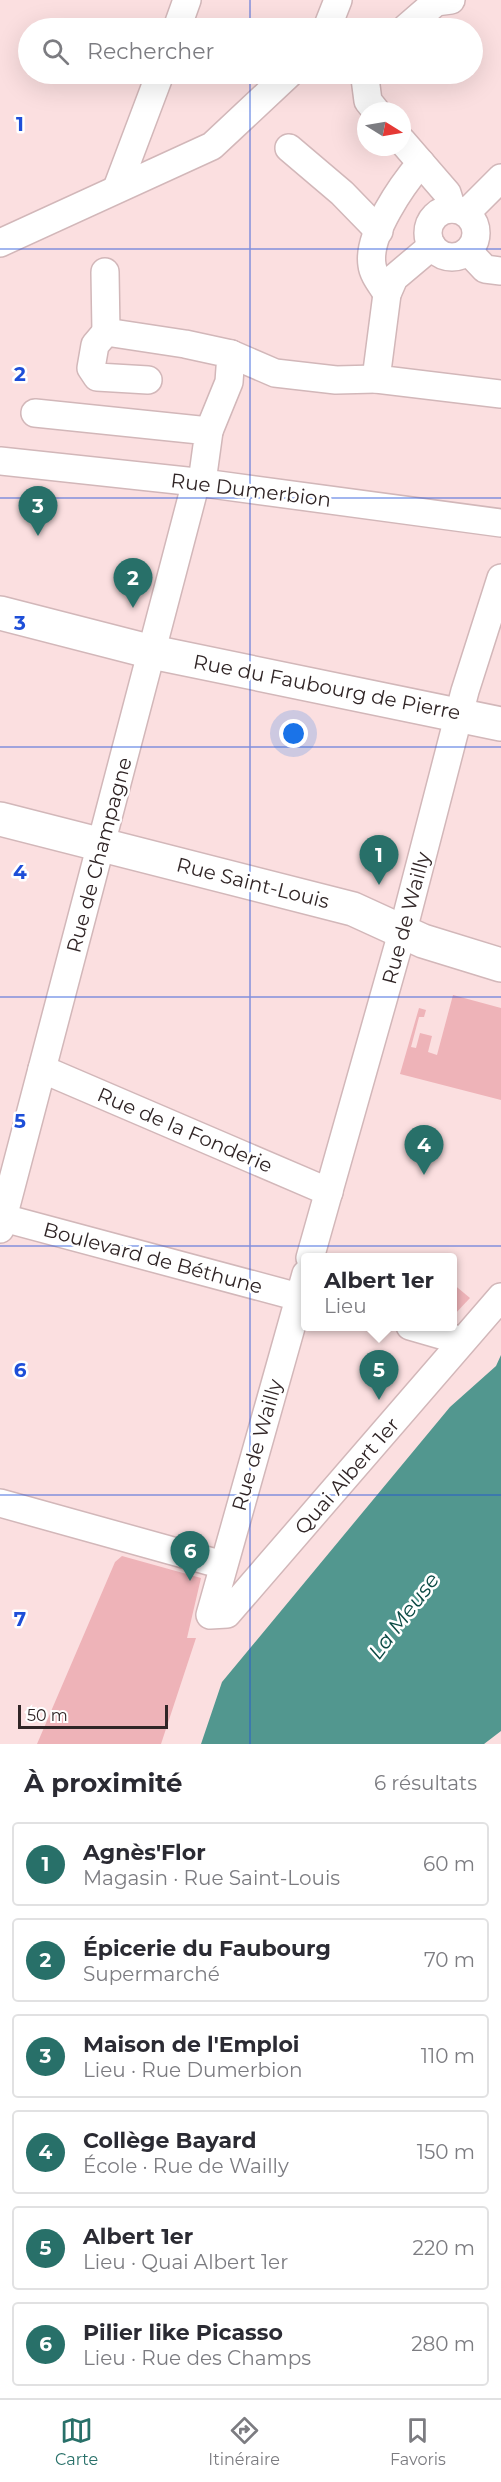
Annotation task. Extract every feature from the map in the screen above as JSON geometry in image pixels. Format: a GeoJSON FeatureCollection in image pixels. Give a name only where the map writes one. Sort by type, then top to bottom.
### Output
{"type":"FeatureCollection","features":[{"type":"Feature","properties":{"kind":"main road","name":"Rue du Faubourg de Pierre"},"geometry":{"type":"LineString","coordinates":[[0,613],[153,652],[501,724]]}},
{"type":"Feature","properties":{"kind":"main road","name":"Rue Saint-Louis"},"geometry":{"type":"LineString","coordinates":[[0,819],[353,909],[402,933],[447,950],[501,965]]}},
{"type":"Feature","properties":{"kind":"street"},"geometry":{"type":"LineString","coordinates":[[181,18],[187,0]]}},
{"type":"Feature","properties":{"kind":"street"},"geometry":{"type":"LineString","coordinates":[[331,18],[338,0]]}},
{"type":"Feature","properties":{"kind":"street"},"geometry":{"type":"LineString","coordinates":[[418,18],[436,2],[452,0]]}},
{"type":"Feature","properties":{"kind":"street"},"geometry":{"type":"LineString","coordinates":[[117,188],[156,84]]}},
{"type":"Feature","properties":{"kind":"street"},"geometry":{"type":"LineString","coordinates":[[0,243],[212,146],[278,84]]}},
{"type":"Feature","properties":{"kind":"street"},"geometry":{"type":"LineString","coordinates":[[366,84],[369,102]]}},
{"type":"Feature","properties":{"kind":"street"},"geometry":{"type":"LineString","coordinates":[[289,148],[342,193],[379,231]]}},
{"type":"Feature","properties":{"kind":"street"},"geometry":{"type":"LineString","coordinates":[[411,151],[447,193],[459,211],[475,224],[473,245],[468,251],[453,257],[437,252],[432,246],[429,238],[431,221],[444,211],[459,211],[501,178]]}},
{"type":"Feature","properties":{"kind":"street"},"geometry":{"type":"LineString","coordinates":[[387,294],[372,267],[371,249],[406,181],[421,163]]}},
{"type":"Feature","properties":{"kind":"street"},"geometry":{"type":"LineString","coordinates":[[376,379],[387,294],[394,278],[432,246]]}},
{"type":"Feature","properties":{"kind":"street"},"geometry":{"type":"LineString","coordinates":[[468,251],[485,269],[501,271]]}},
{"type":"Feature","properties":{"kind":"street"},"geometry":{"type":"LineString","coordinates":[[105,272],[106,332],[95,345],[92,368],[97,377],[148,380]]}},
{"type":"Feature","properties":{"kind":"street"},"geometry":{"type":"LineString","coordinates":[[106,332],[231,354],[275,373],[336,380],[376,379],[501,394]]}},
{"type":"Feature","properties":{"kind":"street","name":"Rue de Champagne"},"geometry":{"type":"LineString","coordinates":[[1,1221],[199,482],[209,431],[229,382],[231,354]]}},
{"type":"Feature","properties":{"kind":"street"},"geometry":{"type":"LineString","coordinates":[[35,412],[209,431]]}},
{"type":"Feature","properties":{"kind":"street","name":"Rue Dumerbion"},"geometry":{"type":"LineString","coordinates":[[0,461],[199,482],[501,523]]}},
{"type":"Feature","properties":{"kind":"street","name":"Rue de Wailly"},"geometry":{"type":"LineString","coordinates":[[311,1253],[402,933],[460,715],[501,578]]}},
{"type":"Feature","properties":{"kind":"street","name":"Rue de la Fonderie"},"geometry":{"type":"LineString","coordinates":[[42,1069],[329,1192]]}},
{"type":"Feature","properties":{"kind":"street","name":"Boulevard de Béthune"},"geometry":{"type":"LineString","coordinates":[[1,1221],[301,1290]]}},
{"type":"Feature","properties":{"kind":"street","name":"Rue de Wailly"},"geometry":{"type":"LineString","coordinates":[[210,1615],[301,1297]]}},
{"type":"Feature","properties":{"kind":"street","name":"Quai Albert 1er"},"geometry":{"type":"LineString","coordinates":[[210,1615],[227,1614],[501,1297]]}},
{"type":"Feature","properties":{"kind":"street"},"geometry":{"type":"LineString","coordinates":[[427,1331],[462,1341]]}},
{"type":"Feature","properties":{"kind":"street"},"geometry":{"type":"LineString","coordinates":[[0,1503],[223,1565]]}},
{"type":"Feature","properties":{"kind":"shaded area"},"geometry":{"type":"Polygon","coordinates":[[[453,995],[501,1008],[501,1100],[400,1074],[419,1008],[426,1010],[424,1017],[419,1017],[411,1047],[416,1048],[420,1033],[432,1036],[428,1052],[437,1055],[453,995]]]}},
{"type":"Feature","properties":{"kind":"shaded area"},"geometry":{"type":"Polygon","coordinates":[[[457,1287],[470,1298],[457,1312],[457,1287]]]}},
{"type":"Feature","properties":{"kind":"shaded area"},"geometry":{"type":"Polygon","coordinates":[[[122,1556],[201,1578],[187,1638],[196,1638],[161,1744],[37,1744],[115,1562],[122,1556]]]}},
{"type":"Feature","properties":{"kind":"water","name":"La Meuse"},"geometry":{"type":"Polygon","coordinates":[[[501,1355],[501,1731],[484,1744],[201,1744],[222,1682],[450,1407],[496,1366],[501,1355]]]}},
{"type":"Feature","properties":{"kind":"place","name":"Maison de l'Emploi"},"geometry":{"type":"Point","coordinates":[38,536]}},
{"type":"Feature","properties":{"kind":"place","name":"Épicerie du Faubourg"},"geometry":{"type":"Point","coordinates":[133,608]}},
{"type":"Feature","properties":{"kind":"place","name":"Agnès'Flor"},"geometry":{"type":"Point","coordinates":[379,885]}},
{"type":"Feature","properties":{"kind":"place","name":"Collège Bayard"},"geometry":{"type":"Point","coordinates":[424,1175]}},
{"type":"Feature","properties":{"kind":"place","name":"Albert 1er"},"geometry":{"type":"Point","coordinates":[379,1400]}},
{"type":"Feature","properties":{"kind":"place","name":"Pilier like Picasso"},"geometry":{"type":"Point","coordinates":[190,1581]}}]}
